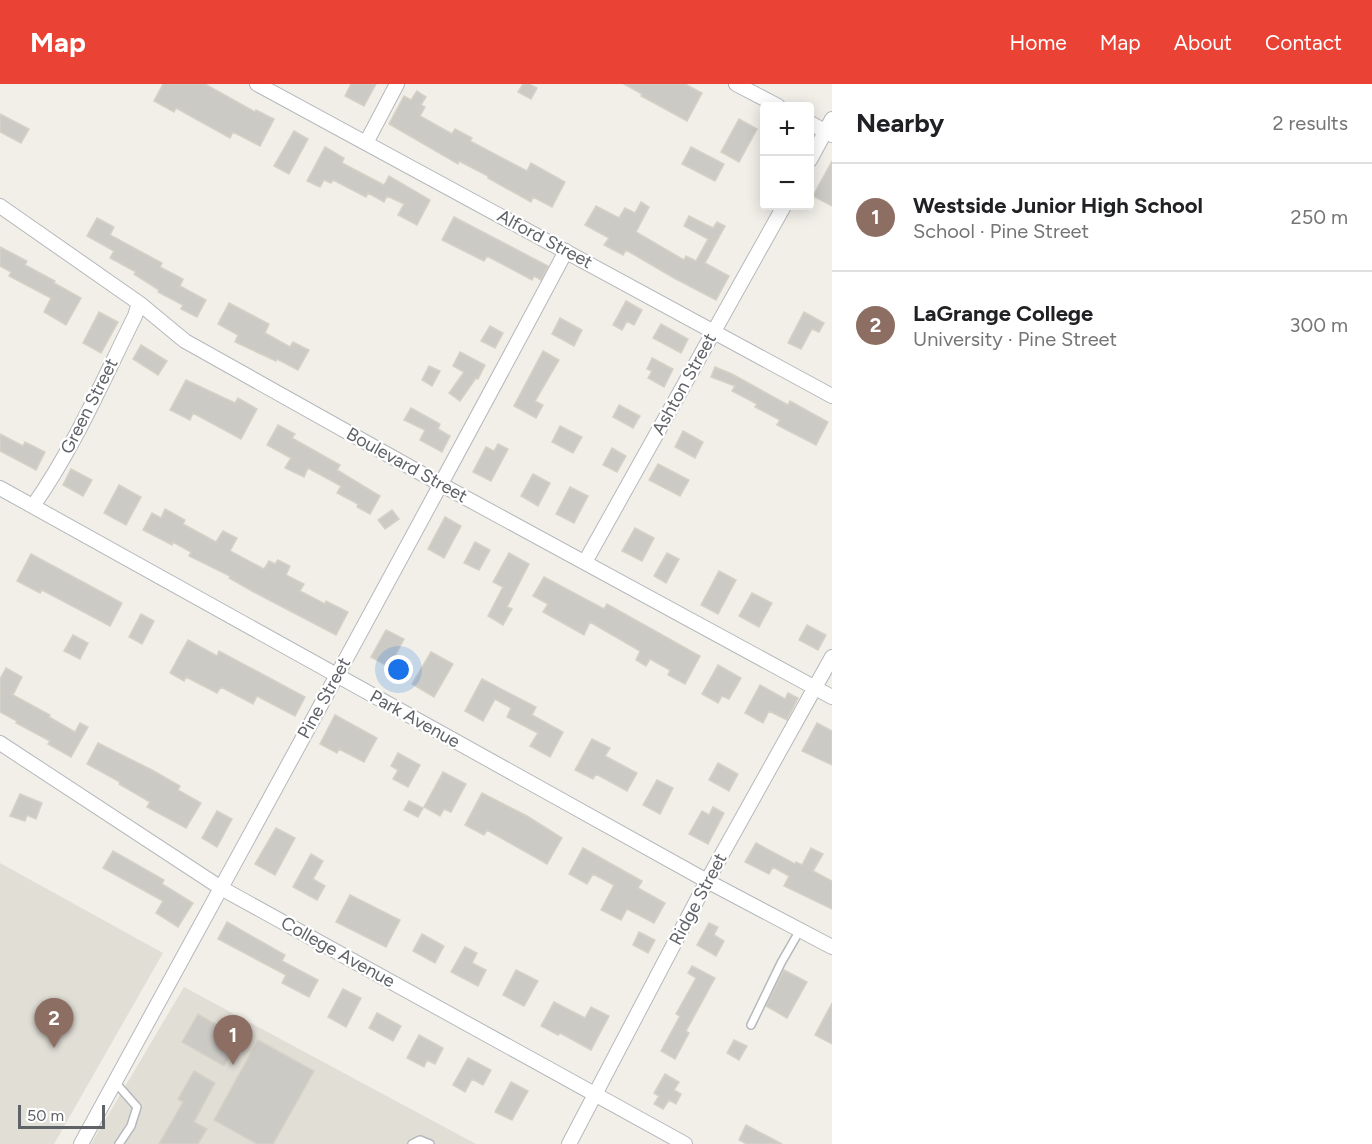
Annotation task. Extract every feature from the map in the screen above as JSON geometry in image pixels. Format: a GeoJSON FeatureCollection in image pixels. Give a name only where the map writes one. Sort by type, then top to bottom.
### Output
{"type":"FeatureCollection","features":[{"type":"Feature","properties":{"kind":"street","name":"Alford Street"},"geometry":{"type":"LineString","coordinates":[[257,84],[832,396]]}},
{"type":"Feature","properties":{"kind":"street"},"geometry":{"type":"LineString","coordinates":[[366,143],[397,84]]}},
{"type":"Feature","properties":{"kind":"street"},"geometry":{"type":"LineString","coordinates":[[736,84],[770,102]]}},
{"type":"Feature","properties":{"kind":"street"},"geometry":{"type":"LineString","coordinates":[[813,156],[830,129],[814,124]]}},
{"type":"Feature","properties":{"kind":"street","name":"Boulevard Street"},"geometry":{"type":"LineString","coordinates":[[0,206],[139,303],[185,341],[442,485],[832,697]]}},
{"type":"Feature","properties":{"kind":"street","name":"Ashton Street"},"geometry":{"type":"LineString","coordinates":[[585,562],[782,210]]}},
{"type":"Feature","properties":{"kind":"street","name":"Pine Street"},"geometry":{"type":"LineString","coordinates":[[81,1144],[442,485],[567,251]]}},
{"type":"Feature","properties":{"kind":"street","name":"Green Street"},"geometry":{"type":"LineString","coordinates":[[33,506],[46,487],[85,414],[135,316],[139,303]]}},
{"type":"Feature","properties":{"kind":"street","name":"Park Avenue"},"geometry":{"type":"LineString","coordinates":[[0,488],[707,881],[832,947]]}},
{"type":"Feature","properties":{"kind":"street","name":"Ridge Street"},"geometry":{"type":"LineString","coordinates":[[569,1144],[707,881],[832,657]]}},
{"type":"Feature","properties":{"kind":"street","name":"College Avenue"},"geometry":{"type":"LineString","coordinates":[[0,743],[221,888],[685,1144]]}},
{"type":"Feature","properties":{"kind":"lane"},"geometry":{"type":"LineString","coordinates":[[751,1025],[800,930]]}},
{"type":"Feature","properties":{"kind":"lane"},"geometry":{"type":"LineString","coordinates":[[115,1082],[137,1107],[131,1126],[119,1144]]}},
{"type":"Feature","properties":{"kind":"lane"},"geometry":{"type":"LineString","coordinates":[[412,1144],[420,1140],[430,1144]]}},
{"type":"Feature","properties":{"kind":"shaded area"},"geometry":{"type":"Polygon","coordinates":[[[0,863],[163,953],[54,1144],[0,1144],[0,863]]]}},
{"type":"Feature","properties":{"kind":"shaded area"},"geometry":{"type":"Polygon","coordinates":[[[184,987],[476,1144],[91,1144],[184,987]]]}},
{"type":"Feature","properties":{"kind":"building"},"geometry":{"type":"Polygon","coordinates":[[[163,84],[205,84],[255,112],[256,110],[274,119],[260,146],[233,132],[230,138],[176,108],[174,112],[154,101],[163,84]]]}},
{"type":"Feature","properties":{"kind":"building"},"geometry":{"type":"Polygon","coordinates":[[[351,84],[376,84],[364,106],[345,96],[351,84]]]}},
{"type":"Feature","properties":{"kind":"building"},"geometry":{"type":"Polygon","coordinates":[[[523,84],[537,88],[531,99],[518,92],[523,84]]]}},
{"type":"Feature","properties":{"kind":"building"},"geometry":{"type":"Polygon","coordinates":[[[624,84],[685,84],[702,93],[687,121],[624,84]]]}},
{"type":"Feature","properties":{"kind":"building"},"geometry":{"type":"Polygon","coordinates":[[[417,91],[426,97],[421,105],[425,107],[420,116],[452,134],[455,129],[472,138],[470,141],[527,171],[531,163],[565,182],[552,207],[533,197],[531,202],[488,176],[459,161],[458,164],[389,124],[404,96],[411,100],[417,91]]]}},
{"type":"Feature","properties":{"kind":"building"},"geometry":{"type":"Polygon","coordinates":[[[0,114],[29,129],[21,143],[0,132],[0,114]]]}},
{"type":"Feature","properties":{"kind":"building"},"geometry":{"type":"Polygon","coordinates":[[[739,119],[757,129],[739,162],[721,152],[739,119]]]}},
{"type":"Feature","properties":{"kind":"building"},"geometry":{"type":"Polygon","coordinates":[[[294,131],[308,139],[289,174],[274,166],[294,131]]]}},
{"type":"Feature","properties":{"kind":"building"},"geometry":{"type":"Polygon","coordinates":[[[325,147],[344,158],[342,163],[384,185],[389,176],[430,200],[417,225],[398,215],[404,204],[387,196],[384,202],[368,193],[366,197],[333,180],[331,183],[324,180],[320,187],[307,181],[325,147]]]}},
{"type":"Feature","properties":{"kind":"building"},"geometry":{"type":"Polygon","coordinates":[[[691,147],[724,164],[715,181],[682,164],[691,147]]]}},
{"type":"Feature","properties":{"kind":"building"},"geometry":{"type":"Polygon","coordinates":[[[832,161],[832,206],[814,197],[832,161]]]}},
{"type":"Feature","properties":{"kind":"building"},"geometry":{"type":"Polygon","coordinates":[[[641,202],[649,207],[636,232],[684,260],[686,256],[696,261],[708,239],[684,226],[689,216],[713,228],[717,222],[725,226],[705,263],[729,276],[716,300],[626,250],[623,255],[604,245],[609,238],[585,225],[596,206],[619,218],[625,208],[635,213],[641,202]]]}},
{"type":"Feature","properties":{"kind":"building"},"geometry":{"type":"Polygon","coordinates":[[[454,217],[548,266],[541,280],[534,276],[532,280],[487,256],[484,261],[442,240],[454,217]]]}},
{"type":"Feature","properties":{"kind":"building"},"geometry":{"type":"Polygon","coordinates":[[[97,218],[114,227],[110,235],[162,263],[160,267],[183,279],[180,286],[206,300],[197,317],[181,309],[183,305],[158,292],[159,290],[134,274],[136,272],[110,258],[114,251],[87,236],[97,218]]]}},
{"type":"Feature","properties":{"kind":"building"},"geometry":{"type":"Polygon","coordinates":[[[0,247],[27,261],[25,265],[81,298],[66,325],[44,312],[51,298],[9,276],[11,272],[0,266],[0,247]]]}},
{"type":"Feature","properties":{"kind":"building"},"geometry":{"type":"Polygon","coordinates":[[[626,301],[642,310],[634,325],[627,321],[622,330],[613,325],[626,301]]]}},
{"type":"Feature","properties":{"kind":"building"},"geometry":{"type":"Polygon","coordinates":[[[229,303],[269,324],[265,333],[290,347],[293,342],[309,350],[298,370],[235,342],[238,335],[218,324],[229,303]]]}},
{"type":"Feature","properties":{"kind":"building"},"geometry":{"type":"Polygon","coordinates":[[[99,312],[118,322],[101,353],[83,343],[99,312]]]}},
{"type":"Feature","properties":{"kind":"building"},"geometry":{"type":"Polygon","coordinates":[[[804,312],[824,323],[819,332],[812,329],[801,349],[788,343],[804,312]]]}},
{"type":"Feature","properties":{"kind":"building"},"geometry":{"type":"Polygon","coordinates":[[[560,318],[582,330],[574,346],[552,334],[560,318]]]}},
{"type":"Feature","properties":{"kind":"building"},"geometry":{"type":"Polygon","coordinates":[[[661,324],[688,339],[681,353],[653,338],[661,324]]]}},
{"type":"Feature","properties":{"kind":"building"},"geometry":{"type":"Polygon","coordinates":[[[490,326],[503,333],[495,348],[481,341],[490,326]]]}},
{"type":"Feature","properties":{"kind":"building"},"geometry":{"type":"Polygon","coordinates":[[[141,345],[167,361],[158,375],[133,359],[141,345]]]}},
{"type":"Feature","properties":{"kind":"building"},"geometry":{"type":"Polygon","coordinates":[[[543,351],[559,360],[535,401],[543,405],[536,418],[514,406],[543,351]]]}},
{"type":"Feature","properties":{"kind":"building"},"geometry":{"type":"Polygon","coordinates":[[[460,352],[485,365],[478,379],[476,378],[460,401],[449,393],[464,372],[453,366],[460,352]]]}},
{"type":"Feature","properties":{"kind":"building"},"geometry":{"type":"Polygon","coordinates":[[[652,358],[673,369],[664,387],[648,378],[652,371],[647,369],[652,358]]]}},
{"type":"Feature","properties":{"kind":"building"},"geometry":{"type":"Polygon","coordinates":[[[429,366],[440,371],[432,386],[422,380],[429,366]]]}},
{"type":"Feature","properties":{"kind":"building"},"geometry":{"type":"Polygon","coordinates":[[[715,367],[788,405],[790,401],[828,422],[816,445],[777,425],[780,420],[755,407],[757,404],[732,391],[735,386],[711,377],[715,367]]]}},
{"type":"Feature","properties":{"kind":"building"},"geometry":{"type":"Polygon","coordinates":[[[186,380],[235,403],[238,398],[257,409],[241,439],[193,413],[190,420],[170,410],[186,380]]]}},
{"type":"Feature","properties":{"kind":"building"},"geometry":{"type":"Polygon","coordinates":[[[619,405],[640,416],[633,428],[613,417],[619,405]]]}},
{"type":"Feature","properties":{"kind":"building"},"geometry":{"type":"Polygon","coordinates":[[[411,408],[440,424],[438,429],[450,436],[442,452],[420,440],[425,430],[404,420],[411,408]]]}},
{"type":"Feature","properties":{"kind":"building"},"geometry":{"type":"Polygon","coordinates":[[[278,425],[295,434],[292,438],[340,465],[337,470],[380,496],[370,514],[357,507],[358,504],[337,493],[341,486],[308,468],[304,477],[285,468],[291,458],[267,445],[278,425]]]}},
{"type":"Feature","properties":{"kind":"building"},"geometry":{"type":"Polygon","coordinates":[[[560,426],[582,437],[573,453],[552,442],[560,426]]]}},
{"type":"Feature","properties":{"kind":"building"},"geometry":{"type":"Polygon","coordinates":[[[683,431],[703,442],[695,458],[675,447],[683,431]]]}},
{"type":"Feature","properties":{"kind":"building"},"geometry":{"type":"Polygon","coordinates":[[[0,434],[23,446],[25,442],[45,452],[36,470],[0,451],[0,434]]]}},
{"type":"Feature","properties":{"kind":"building"},"geometry":{"type":"Polygon","coordinates":[[[498,444],[508,449],[491,481],[473,472],[486,447],[494,451],[498,444]]]}},
{"type":"Feature","properties":{"kind":"building"},"geometry":{"type":"Polygon","coordinates":[[[612,448],[626,456],[617,472],[603,465],[612,448]]]}},
{"type":"Feature","properties":{"kind":"building"},"geometry":{"type":"Polygon","coordinates":[[[658,464],[689,480],[680,496],[649,480],[658,464]]]}},
{"type":"Feature","properties":{"kind":"building"},"geometry":{"type":"Polygon","coordinates":[[[71,469],[92,480],[83,496],[63,485],[71,469]]]}},
{"type":"Feature","properties":{"kind":"building"},"geometry":{"type":"Polygon","coordinates":[[[533,474],[550,483],[538,506],[521,496],[533,474]]]}},
{"type":"Feature","properties":{"kind":"building"},"geometry":{"type":"Polygon","coordinates":[[[119,485],[141,497],[126,525],[104,513],[119,485]]]}},
{"type":"Feature","properties":{"kind":"building"},"geometry":{"type":"Polygon","coordinates":[[[570,487],[588,496],[574,523],[556,514],[570,487]]]}},
{"type":"Feature","properties":{"kind":"building"},"geometry":{"type":"Polygon","coordinates":[[[165,509],[185,520],[183,524],[216,542],[223,531],[237,538],[230,551],[264,569],[269,561],[275,564],[278,560],[290,566],[286,575],[304,584],[300,591],[325,604],[326,601],[348,612],[336,635],[189,556],[191,552],[173,542],[172,545],[143,530],[152,513],[161,518],[165,509]]]}},
{"type":"Feature","properties":{"kind":"building"},"geometry":{"type":"Polygon","coordinates":[[[392,510],[399,519],[385,529],[378,520],[392,510]]]}},
{"type":"Feature","properties":{"kind":"building"},"geometry":{"type":"Polygon","coordinates":[[[445,517],[461,526],[444,558],[428,549],[445,517]]]}},
{"type":"Feature","properties":{"kind":"building"},"geometry":{"type":"Polygon","coordinates":[[[635,528],[654,538],[642,561],[622,551],[635,528]]]}},
{"type":"Feature","properties":{"kind":"building"},"geometry":{"type":"Polygon","coordinates":[[[475,542],[490,550],[479,570],[464,563],[475,542]]]}},
{"type":"Feature","properties":{"kind":"building"},"geometry":{"type":"Polygon","coordinates":[[[509,553],[529,564],[507,607],[512,609],[503,625],[488,616],[503,587],[493,582],[509,553]]]}},
{"type":"Feature","properties":{"kind":"building"},"geometry":{"type":"Polygon","coordinates":[[[667,553],[679,559],[666,583],[654,576],[667,553]]]}},
{"type":"Feature","properties":{"kind":"building"},"geometry":{"type":"Polygon","coordinates":[[[31,554],[122,603],[110,626],[42,590],[40,593],[17,581],[31,554]]]}},
{"type":"Feature","properties":{"kind":"building"},"geometry":{"type":"Polygon","coordinates":[[[719,571],[736,580],[718,614],[701,605],[719,571]]]}},
{"type":"Feature","properties":{"kind":"building"},"geometry":{"type":"Polygon","coordinates":[[[544,577],[604,609],[607,604],[700,656],[685,684],[668,675],[670,670],[650,659],[646,666],[636,660],[640,651],[590,622],[584,635],[543,612],[548,604],[533,596],[544,577]]]}},
{"type":"Feature","properties":{"kind":"building"},"geometry":{"type":"Polygon","coordinates":[[[752,593],[772,603],[759,627],[739,616],[752,593]]]}},
{"type":"Feature","properties":{"kind":"building"},"geometry":{"type":"Polygon","coordinates":[[[141,614],[154,621],[142,644],[129,637],[141,614]]]}},
{"type":"Feature","properties":{"kind":"building"},"geometry":{"type":"Polygon","coordinates":[[[807,625],[826,635],[818,650],[799,640],[807,625]]]}},
{"type":"Feature","properties":{"kind":"building"},"geometry":{"type":"Polygon","coordinates":[[[386,630],[404,639],[389,667],[371,657],[386,630]]]}},
{"type":"Feature","properties":{"kind":"building"},"geometry":{"type":"Polygon","coordinates":[[[73,635],[88,643],[80,659],[64,651],[73,635]]]}},
{"type":"Feature","properties":{"kind":"building"},"geometry":{"type":"Polygon","coordinates":[[[188,640],[217,656],[219,651],[305,697],[295,716],[257,696],[253,704],[221,687],[217,693],[186,677],[184,681],[170,673],[188,640]]]}},
{"type":"Feature","properties":{"kind":"building"},"geometry":{"type":"Polygon","coordinates":[[[431,652],[453,664],[434,697],[412,684],[431,652]]]}},
{"type":"Feature","properties":{"kind":"building"},"geometry":{"type":"Polygon","coordinates":[[[718,665],[741,678],[729,699],[722,696],[718,703],[702,694],[718,665]]]}},
{"type":"Feature","properties":{"kind":"building"},"geometry":{"type":"Polygon","coordinates":[[[6,668],[22,677],[13,695],[75,732],[80,723],[88,727],[71,757],[48,744],[50,741],[0,712],[0,679],[6,668]]]}},
{"type":"Feature","properties":{"kind":"building"},"geometry":{"type":"Polygon","coordinates":[[[482,679],[536,707],[532,715],[563,732],[550,757],[530,746],[538,733],[507,717],[511,708],[495,699],[483,721],[465,711],[482,679]]]}},
{"type":"Feature","properties":{"kind":"building"},"geometry":{"type":"Polygon","coordinates":[[[760,685],[785,699],[788,693],[798,698],[787,720],[769,711],[763,723],[745,713],[760,685]]]}},
{"type":"Feature","properties":{"kind":"building"},"geometry":{"type":"Polygon","coordinates":[[[335,715],[377,738],[364,762],[339,749],[337,753],[320,744],[335,715]]]}},
{"type":"Feature","properties":{"kind":"building"},"geometry":{"type":"Polygon","coordinates":[[[817,723],[832,731],[832,765],[802,751],[817,723]]]}},
{"type":"Feature","properties":{"kind":"building"},"geometry":{"type":"Polygon","coordinates":[[[592,739],[610,748],[605,756],[637,773],[627,791],[596,774],[593,779],[575,770],[592,739]]]}},
{"type":"Feature","properties":{"kind":"building"},"geometry":{"type":"Polygon","coordinates":[[[98,743],[180,786],[178,790],[201,803],[186,828],[147,807],[150,802],[87,764],[98,743]]]}},
{"type":"Feature","properties":{"kind":"building"},"geometry":{"type":"Polygon","coordinates":[[[398,753],[420,765],[408,787],[393,779],[398,770],[391,766],[398,753]]]}},
{"type":"Feature","properties":{"kind":"building"},"geometry":{"type":"Polygon","coordinates":[[[718,763],[738,774],[729,791],[709,780],[718,763]]]}},
{"type":"Feature","properties":{"kind":"building"},"geometry":{"type":"Polygon","coordinates":[[[443,772],[466,784],[451,812],[444,809],[440,816],[424,807],[443,772]]]}},
{"type":"Feature","properties":{"kind":"building"},"geometry":{"type":"Polygon","coordinates":[[[657,780],[673,788],[660,814],[643,805],[657,780]]]}},
{"type":"Feature","properties":{"kind":"building"},"geometry":{"type":"Polygon","coordinates":[[[482,793],[527,816],[562,838],[547,864],[487,830],[484,835],[465,825],[482,793]]]}},
{"type":"Feature","properties":{"kind":"building"},"geometry":{"type":"Polygon","coordinates":[[[20,794],[42,803],[36,819],[27,815],[25,821],[10,816],[20,794]]]}},
{"type":"Feature","properties":{"kind":"building"},"geometry":{"type":"Polygon","coordinates":[[[409,801],[423,808],[418,817],[404,810],[409,801]]]}},
{"type":"Feature","properties":{"kind":"building"},"geometry":{"type":"Polygon","coordinates":[[[713,807],[724,813],[708,844],[689,834],[702,811],[709,815],[713,807]]]}},
{"type":"Feature","properties":{"kind":"building"},"geometry":{"type":"Polygon","coordinates":[[[217,811],[232,819],[217,847],[202,838],[217,811]]]}},
{"type":"Feature","properties":{"kind":"building"},"geometry":{"type":"Polygon","coordinates":[[[276,828],[295,838],[275,875],[255,864],[276,828]]]}},
{"type":"Feature","properties":{"kind":"building"},"geometry":{"type":"Polygon","coordinates":[[[756,843],[795,864],[796,862],[802,865],[811,848],[823,854],[813,871],[832,881],[832,909],[784,886],[789,876],[773,867],[769,874],[745,862],[756,843]]]}},
{"type":"Feature","properties":{"kind":"building"},"geometry":{"type":"Polygon","coordinates":[[[583,848],[642,881],[638,888],[665,903],[654,923],[627,909],[621,920],[601,910],[614,885],[593,874],[587,884],[569,874],[583,848]]]}},
{"type":"Feature","properties":{"kind":"building"},"geometry":{"type":"Polygon","coordinates":[[[113,851],[164,880],[162,884],[193,903],[178,927],[156,913],[163,901],[103,868],[113,851]]]}},
{"type":"Feature","properties":{"kind":"building"},"geometry":{"type":"Polygon","coordinates":[[[311,854],[323,861],[313,879],[325,886],[317,900],[293,887],[311,854]]]}},
{"type":"Feature","properties":{"kind":"building"},"geometry":{"type":"Polygon","coordinates":[[[350,895],[400,920],[386,947],[336,922],[350,895]]]}},
{"type":"Feature","properties":{"kind":"building"},"geometry":{"type":"Polygon","coordinates":[[[227,922],[285,955],[282,961],[318,980],[309,997],[282,983],[286,975],[218,939],[227,922]]]}},
{"type":"Feature","properties":{"kind":"building"},"geometry":{"type":"Polygon","coordinates":[[[709,923],[718,927],[714,935],[724,941],[716,956],[697,945],[709,923]]]}},
{"type":"Feature","properties":{"kind":"building"},"geometry":{"type":"Polygon","coordinates":[[[639,932],[655,940],[648,953],[633,945],[639,932]]]}},
{"type":"Feature","properties":{"kind":"building"},"geometry":{"type":"Polygon","coordinates":[[[422,934],[444,946],[435,963],[413,951],[422,934]]]}},
{"type":"Feature","properties":{"kind":"building"},"geometry":{"type":"Polygon","coordinates":[[[465,947],[477,953],[472,963],[486,970],[478,986],[451,972],[465,947]]]}},
{"type":"Feature","properties":{"kind":"building"},"geometry":{"type":"Polygon","coordinates":[[[692,966],[715,978],[686,1031],[689,1033],[675,1059],[661,1051],[680,1016],[676,1014],[696,978],[688,973],[692,966]]]}},
{"type":"Feature","properties":{"kind":"building"},"geometry":{"type":"Polygon","coordinates":[[[516,970],[538,981],[524,1006],[503,995],[516,970]]]}},
{"type":"Feature","properties":{"kind":"building"},"geometry":{"type":"Polygon","coordinates":[[[784,970],[807,982],[787,1018],[766,1006],[784,970]]]}},
{"type":"Feature","properties":{"kind":"building"},"geometry":{"type":"Polygon","coordinates":[[[343,989],[361,998],[346,1027],[328,1017],[343,989]]]}},
{"type":"Feature","properties":{"kind":"building"},"geometry":{"type":"Polygon","coordinates":[[[554,1002],[585,1018],[591,1007],[609,1016],[591,1050],[560,1033],[558,1035],[541,1026],[554,1002]]]}},
{"type":"Feature","properties":{"kind":"building"},"geometry":{"type":"Polygon","coordinates":[[[832,1003],[832,1044],[815,1035],[832,1003]]]}},
{"type":"Feature","properties":{"kind":"building"},"geometry":{"type":"Polygon","coordinates":[[[377,1013],[401,1026],[393,1041],[369,1028],[377,1013]]]}},
{"type":"Feature","properties":{"kind":"building"},"geometry":{"type":"Polygon","coordinates":[[[198,1014],[239,1038],[224,1066],[182,1042],[198,1014]]]}},
{"type":"Feature","properties":{"kind":"building"},"geometry":{"type":"Polygon","coordinates":[[[419,1035],[443,1048],[435,1064],[427,1060],[424,1067],[407,1058],[419,1035]]]}},
{"type":"Feature","properties":{"kind":"building"},"geometry":{"type":"Polygon","coordinates":[[[258,1040],[314,1071],[273,1144],[257,1144],[214,1120],[258,1040]]]}},
{"type":"Feature","properties":{"kind":"building"},"geometry":{"type":"Polygon","coordinates":[[[734,1040],[747,1046],[739,1060],[727,1053],[734,1040]]]}},
{"type":"Feature","properties":{"kind":"building"},"geometry":{"type":"Polygon","coordinates":[[[468,1058],[491,1070],[483,1085],[472,1079],[465,1092],[453,1085],[468,1058]]]}},
{"type":"Feature","properties":{"kind":"building"},"geometry":{"type":"Polygon","coordinates":[[[194,1071],[215,1083],[194,1122],[207,1129],[198,1144],[159,1144],[183,1102],[178,1099],[194,1071]]]}},
{"type":"Feature","properties":{"kind":"building"},"geometry":{"type":"Polygon","coordinates":[[[665,1074],[679,1082],[674,1090],[681,1094],[676,1104],[669,1100],[663,1109],[654,1104],[659,1096],[654,1093],[665,1074]]]}},
{"type":"Feature","properties":{"kind":"building"},"geometry":{"type":"Polygon","coordinates":[[[511,1082],[528,1091],[512,1120],[495,1112],[511,1082]]]}},
{"type":"Feature","properties":{"kind":"building"},"geometry":{"type":"Polygon","coordinates":[[[746,1125],[782,1144],[747,1144],[739,1140],[746,1125]]]}},
{"type":"Feature","properties":{"kind":"place","name":"LaGrange College"},"geometry":{"type":"Point","coordinates":[54,1048]}},
{"type":"Feature","properties":{"kind":"place","name":"Westside Junior High School"},"geometry":{"type":"Point","coordinates":[233,1065]}}]}
